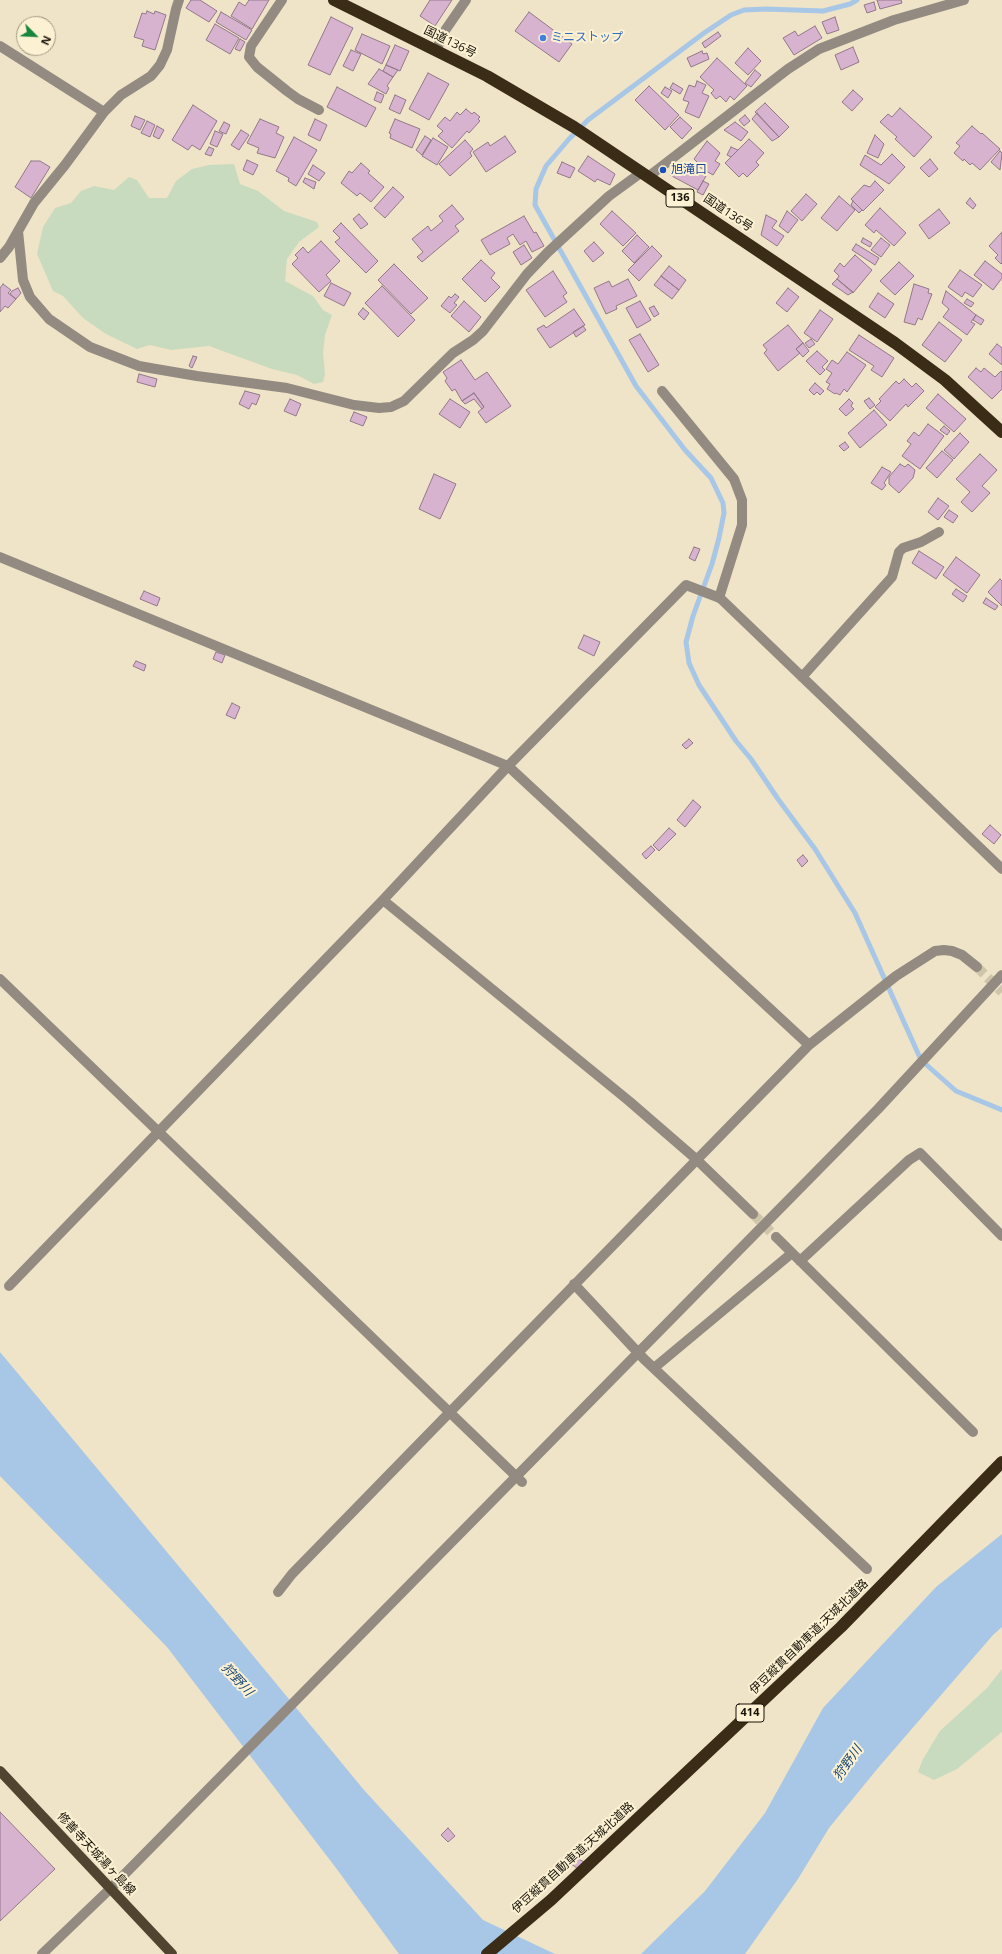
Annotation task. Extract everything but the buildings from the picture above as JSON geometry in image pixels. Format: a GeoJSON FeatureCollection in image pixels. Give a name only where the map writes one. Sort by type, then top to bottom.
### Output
{"type":"FeatureCollection","features":[{"type":"Feature","properties":{"kind":"highway","name":"国道136号"},"geometry":{"type":"LineString","coordinates":[[334,0],[487,76],[530,100],[645,174],[895,343],[945,380],[1002,432]]}},
{"type":"Feature","properties":{"kind":"highway","name":"伊豆縦貫自動車道;天城北道路"},"geometry":{"type":"LineString","coordinates":[[487,1954],[551,1900],[841,1627],[1002,1462]]}},
{"type":"Feature","properties":{"kind":"main road","name":"修善寺天城湯ヶ島線"},"geometry":{"type":"LineString","coordinates":[[0,1771],[172,1954]]}},
{"type":"Feature","properties":{"kind":"street"},"geometry":{"type":"LineString","coordinates":[[0,258],[9,248],[34,203],[65,165],[104,112],[121,95],[151,76],[160,65],[167,50],[179,0]]}},
{"type":"Feature","properties":{"kind":"street"},"geometry":{"type":"LineString","coordinates":[[282,0],[251,46],[249,56],[257,67],[287,91],[298,99],[319,110]]}},
{"type":"Feature","properties":{"kind":"street"},"geometry":{"type":"LineString","coordinates":[[436,51],[444,32],[466,0]]}},
{"type":"Feature","properties":{"kind":"street"},"geometry":{"type":"LineString","coordinates":[[18,231],[23,280],[30,297],[49,319],[90,347],[139,366],[197,376],[287,388],[354,405],[378,408],[391,407],[404,401],[453,353],[473,340],[483,331],[527,274],[548,252],[609,196],[645,174],[788,69],[819,49],[894,20],[964,0]]}},
{"type":"Feature","properties":{"kind":"street"},"geometry":{"type":"LineString","coordinates":[[0,46],[104,112]]}},
{"type":"Feature","properties":{"kind":"street"},"geometry":{"type":"LineString","coordinates":[[662,391],[734,479],[742,500],[742,525],[717,597]]}},
{"type":"Feature","properties":{"kind":"street"},"geometry":{"type":"LineString","coordinates":[[802,677],[892,577],[899,552],[903,548],[926,540],[939,532]]}},
{"type":"Feature","properties":{"kind":"street"},"geometry":{"type":"LineString","coordinates":[[0,557],[508,766],[809,1045]]}},
{"type":"Feature","properties":{"kind":"street"},"geometry":{"type":"LineString","coordinates":[[9,1286],[383,900],[508,766],[682,588],[689,586],[717,597],[1002,869]]}},
{"type":"Feature","properties":{"kind":"street"},"geometry":{"type":"LineString","coordinates":[[383,900],[623,1096],[696,1159],[753,1214]]}},
{"type":"Feature","properties":{"kind":"street"},"geometry":{"type":"LineString","coordinates":[[278,1592],[292,1574],[809,1045],[896,976],[935,951],[952,951],[977,967]]}},
{"type":"Feature","properties":{"kind":"street"},"geometry":{"type":"LineString","coordinates":[[42,1954],[111,1888],[519,1480],[639,1352],[878,1109],[1002,975]]}},
{"type":"Feature","properties":{"kind":"street"},"geometry":{"type":"LineString","coordinates":[[0,979],[519,1480]]}},
{"type":"Feature","properties":{"kind":"street"},"geometry":{"type":"LineString","coordinates":[[800,1261],[910,1160],[920,1153],[1002,1236]]}},
{"type":"Feature","properties":{"kind":"street"},"geometry":{"type":"LineString","coordinates":[[776,1237],[973,1432]]}},
{"type":"Feature","properties":{"kind":"street"},"geometry":{"type":"LineString","coordinates":[[654,1368],[792,1253]]}},
{"type":"Feature","properties":{"kind":"street"},"geometry":{"type":"LineString","coordinates":[[574,1284],[654,1368],[867,1569]]}},
{"type":"Feature","properties":{"kind":"green space"},"geometry":{"type":"Polygon","coordinates":[[[234,164],[240,184],[258,191],[284,211],[317,222],[319,227],[299,242],[287,259],[285,281],[313,296],[323,310],[332,315],[325,335],[323,353],[325,374],[323,382],[314,384],[297,375],[272,369],[209,346],[171,350],[150,345],[137,349],[106,334],[83,318],[63,296],[53,291],[37,254],[43,227],[55,208],[71,203],[81,191],[94,186],[114,190],[129,177],[137,180],[149,198],[167,198],[176,181],[192,169],[209,165],[234,164]]]}},
{"type":"Feature","properties":{"kind":"green space"},"geometry":{"type":"Polygon","coordinates":[[[1002,1669],[1002,1732],[957,1769],[934,1780],[918,1772],[923,1759],[940,1731],[987,1688],[1002,1669]]]}},
{"type":"Feature","properties":{"kind":"water","name":"狩野川"},"geometry":{"type":"Polygon","coordinates":[[[0,1352],[364,1790],[483,1920],[555,1954],[399,1954],[336,1868],[167,1647],[0,1476],[0,1352]]]}},
{"type":"Feature","properties":{"kind":"water","name":"狩野川"},"geometry":{"type":"Polygon","coordinates":[[[1002,1534],[1002,1627],[993,1635],[878,1768],[829,1828],[798,1879],[745,1954],[641,1954],[705,1891],[765,1813],[823,1708],[936,1587],[1002,1534]]]}},
{"type":"Feature","properties":{"kind":"waterway"},"geometry":{"type":"LineString","coordinates":[[857,0],[850,4],[823,11],[766,9],[744,10],[731,15],[704,33],[588,120],[569,139],[546,166],[536,189],[535,205],[636,386],[685,450],[711,478],[723,503],[724,513],[719,538],[686,642],[689,663],[699,685],[736,741],[751,759],[815,849],[855,913],[921,1060],[956,1091],[1002,1110]]}},
{"type":"Feature","properties":{"kind":"tunnel"},"geometry":{"type":"LineString","coordinates":[[977,967],[1002,992]]}},
{"type":"Feature","properties":{"kind":"tunnel"},"geometry":{"type":"LineString","coordinates":[[753,1214],[776,1237]]}},
{"type":"Feature","properties":{"kind":"place","name":"ミニストップ"},"geometry":{"type":"Point","coordinates":[543,38]}},
{"type":"Feature","properties":{"kind":"place","name":"旭滝口"},"geometry":{"type":"Point","coordinates":[663,170]}}]}
